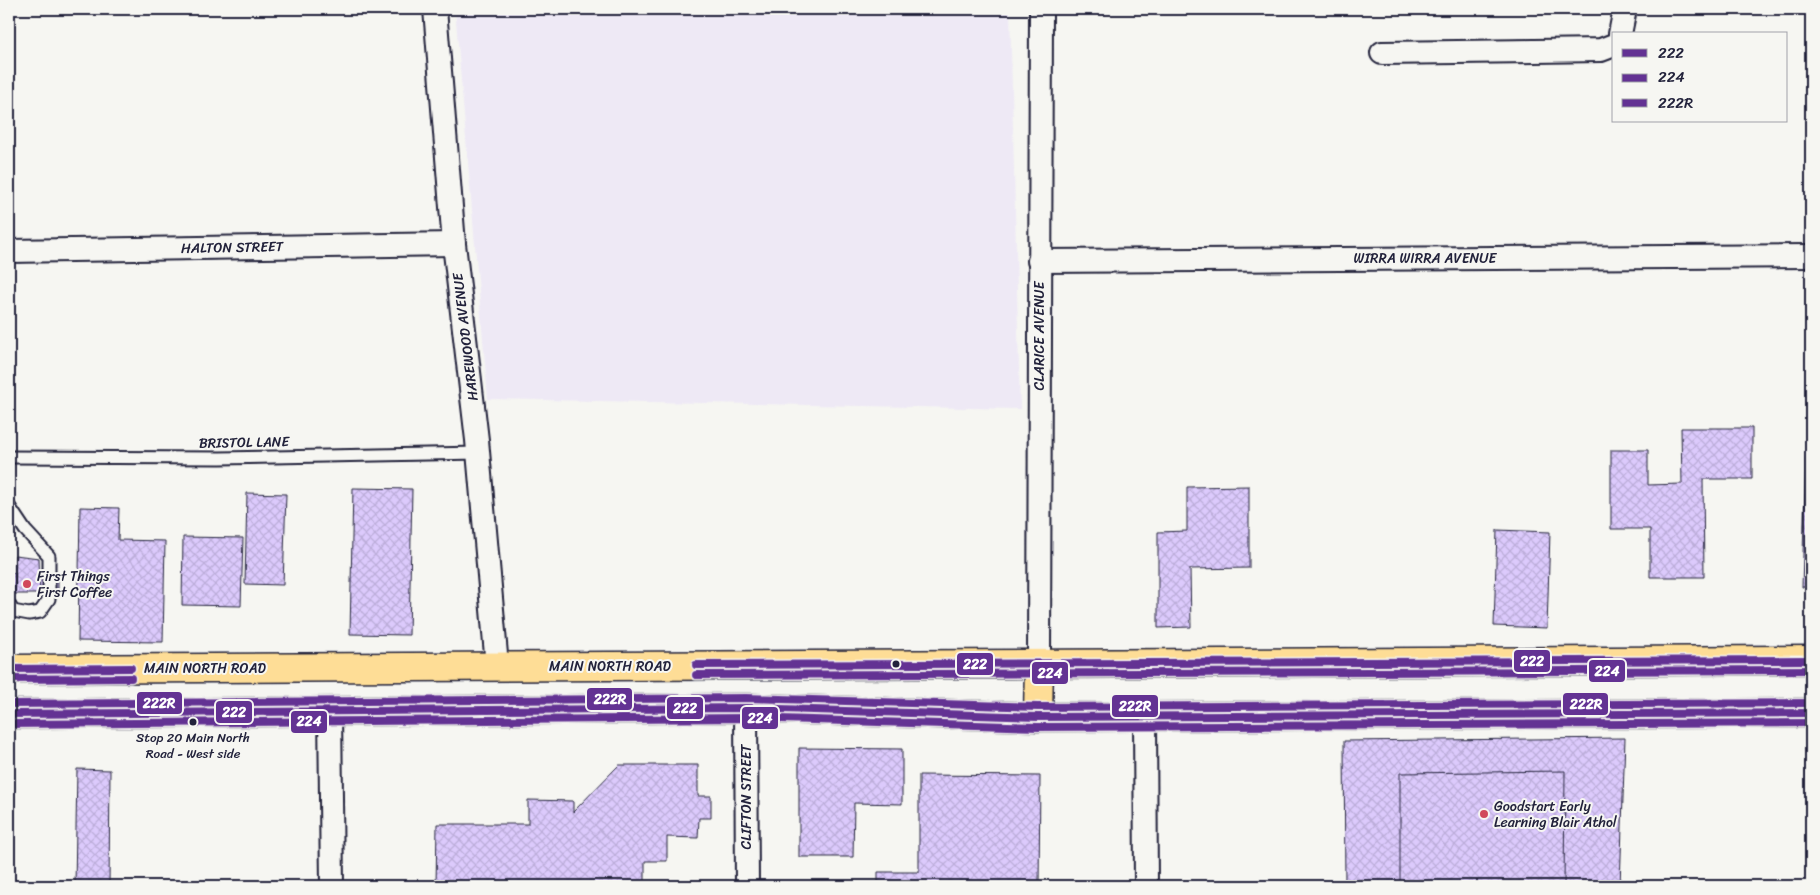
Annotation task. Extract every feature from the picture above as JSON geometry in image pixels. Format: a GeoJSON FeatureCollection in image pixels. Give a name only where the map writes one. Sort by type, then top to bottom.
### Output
{"type":"FeatureCollection","features":[{"type":"Feature","properties":{"kind":"highway","name":"MAIN NORTH ROAD"},"geometry":{"type":"LineString","coordinates":[[9,669],[1811,660]]}},
{"type":"Feature","properties":{"kind":"highway"},"geometry":{"type":"LineString","coordinates":[[745,664],[746,708]]}},
{"type":"Feature","properties":{"kind":"highway"},"geometry":{"type":"LineString","coordinates":[[1038,664],[1038,717]]}},
{"type":"Feature","properties":{"kind":"highway"},"geometry":{"type":"LineString","coordinates":[[9,714],[746,708],[1038,717],[1811,713]]}},
{"type":"Feature","properties":{"kind":"street","name":"HAREWOOD AVENUE"},"geometry":{"type":"LineString","coordinates":[[435,9],[454,244],[479,453],[498,666]]}},
{"type":"Feature","properties":{"kind":"street","name":"CLARICE AVENUE"},"geometry":{"type":"LineString","coordinates":[[1038,664],[1041,9]]}},
{"type":"Feature","properties":{"kind":"street"},"geometry":{"type":"LineString","coordinates":[[1620,32],[1625,9]]}},
{"type":"Feature","properties":{"kind":"street"},"geometry":{"type":"LineString","coordinates":[[1382,53],[1600,50],[1612,46]]}},
{"type":"Feature","properties":{"kind":"street","name":"HALTON STREET"},"geometry":{"type":"LineString","coordinates":[[9,251],[454,244]]}},
{"type":"Feature","properties":{"kind":"street","name":"WIRRA WIRRA AVENUE"},"geometry":{"type":"LineString","coordinates":[[1039,261],[1811,256]]}},
{"type":"Feature","properties":{"kind":"street","name":"CLIFTON STREET"},"geometry":{"type":"LineString","coordinates":[[746,708],[747,886]]}},
{"type":"Feature","properties":{"kind":"street"},"geometry":{"type":"LineString","coordinates":[[330,710],[332,886]]}},
{"type":"Feature","properties":{"kind":"street"},"geometry":{"type":"LineString","coordinates":[[1145,717],[1146,886]]}},
{"type":"Feature","properties":{"kind":"lane","name":"BRISTOL LANE"},"geometry":{"type":"LineString","coordinates":[[9,457],[220,458],[479,453]]}},
{"type":"Feature","properties":{"kind":"lane"},"geometry":{"type":"LineString","coordinates":[[9,506],[25,530],[49,556],[49,599],[40,612],[28,614],[13,611],[9,604]]}},
{"type":"Feature","properties":{"kind":"shaded area"},"geometry":{"type":"Polygon","coordinates":[[[455,9],[1010,9],[1020,409],[488,399],[455,9]]]}},
{"type":"Feature","properties":{"kind":"building"},"geometry":{"type":"Polygon","coordinates":[[[1681,428],[1752,428],[1752,479],[1703,479],[1704,577],[1650,577],[1650,529],[1611,529],[1611,450],[1648,450],[1648,485],[1682,484],[1681,428]]]}},
{"type":"Feature","properties":{"kind":"building"},"geometry":{"type":"Polygon","coordinates":[[[1806,457],[1811,457],[1811,587],[1802,587],[1806,457]]]}},
{"type":"Feature","properties":{"kind":"building"},"geometry":{"type":"Polygon","coordinates":[[[1249,486],[1249,568],[1190,569],[1191,627],[1158,628],[1158,532],[1187,531],[1187,487],[1249,486]]]}},
{"type":"Feature","properties":{"kind":"building"},"geometry":{"type":"Polygon","coordinates":[[[353,488],[412,489],[409,635],[350,634],[353,488]]]}},
{"type":"Feature","properties":{"kind":"building"},"geometry":{"type":"Polygon","coordinates":[[[247,493],[286,494],[283,585],[245,584],[247,493]]]}},
{"type":"Feature","properties":{"kind":"building"},"geometry":{"type":"Polygon","coordinates":[[[80,507],[119,508],[118,540],[165,541],[163,642],[78,641],[80,507]]]}},
{"type":"Feature","properties":{"kind":"building"},"geometry":{"type":"Polygon","coordinates":[[[1497,530],[1550,532],[1547,628],[1494,626],[1497,530]]]}},
{"type":"Feature","properties":{"kind":"building"},"geometry":{"type":"Polygon","coordinates":[[[183,537],[243,538],[241,606],[182,605],[183,537]]]}},
{"type":"Feature","properties":{"kind":"building","name":"First Things First Coffee"},"geometry":{"type":"Polygon","coordinates":[[[15,555],[39,558],[40,594],[15,594],[15,555]]]}},
{"type":"Feature","properties":{"kind":"building"},"geometry":{"type":"Polygon","coordinates":[[[9,573],[15,573],[15,594],[9,594],[9,573]]]}},
{"type":"Feature","properties":{"kind":"building"},"geometry":{"type":"Polygon","coordinates":[[[39,573],[58,573],[58,594],[40,594],[39,573]]]}},
{"type":"Feature","properties":{"kind":"building","name":"Goodstart Early Learning Blair Athol"},"geometry":{"type":"Polygon","coordinates":[[[1625,738],[1620,886],[1345,886],[1344,741],[1625,738]]]}},
{"type":"Feature","properties":{"kind":"building"},"geometry":{"type":"Polygon","coordinates":[[[1805,740],[1811,740],[1811,868],[1810,868],[1805,740]]]}},
{"type":"Feature","properties":{"kind":"building"},"geometry":{"type":"Polygon","coordinates":[[[799,748],[902,749],[902,804],[854,803],[853,857],[799,857],[799,748]]]}},
{"type":"Feature","properties":{"kind":"building"},"geometry":{"type":"Polygon","coordinates":[[[619,765],[698,765],[698,796],[711,796],[711,818],[699,818],[698,838],[667,837],[667,861],[645,861],[645,886],[436,886],[437,824],[528,824],[528,800],[573,801],[573,812],[619,765]]]}},
{"type":"Feature","properties":{"kind":"building"},"geometry":{"type":"Polygon","coordinates":[[[77,769],[110,770],[109,886],[75,886],[77,769]]]}},
{"type":"Feature","properties":{"kind":"building"},"geometry":{"type":"Polygon","coordinates":[[[1565,771],[1564,886],[1400,886],[1400,773],[1565,771]]]}},
{"type":"Feature","properties":{"kind":"building"},"geometry":{"type":"Polygon","coordinates":[[[919,775],[1040,776],[1039,886],[878,886],[878,872],[919,872],[919,775]]]}},
{"type":"Feature","properties":{"kind":"transit line","name":"222"},"geometry":{"type":"LineString","coordinates":[[696,665],[1811,660]]}},
{"type":"Feature","properties":{"kind":"transit line","name":"222"},"geometry":{"type":"LineString","coordinates":[[9,669],[131,668]]}},
{"type":"Feature","properties":{"kind":"transit line","name":"224"},"geometry":{"type":"LineString","coordinates":[[696,675],[1811,670]]}},
{"type":"Feature","properties":{"kind":"transit line","name":"224"},"geometry":{"type":"LineString","coordinates":[[9,679],[131,678]]}},
{"type":"Feature","properties":{"kind":"transit line","name":"222R"},"geometry":{"type":"LineString","coordinates":[[9,704],[746,698],[1038,707],[1811,703]]}},
{"type":"Feature","properties":{"kind":"transit line","name":"222"},"geometry":{"type":"LineString","coordinates":[[9,714],[746,708],[1038,717],[1811,713]]}},
{"type":"Feature","properties":{"kind":"transit line","name":"224"},"geometry":{"type":"LineString","coordinates":[[9,724],[746,718],[1038,727],[1811,723]]}},
{"type":"Feature","properties":{"kind":"place","name":"First Things First Coffee"},"geometry":{"type":"Point","coordinates":[27,584]}},
{"type":"Feature","properties":{"kind":"place","name":"Stop 20 Main North Road - West side"},"geometry":{"type":"Point","coordinates":[193,722]}},
{"type":"Feature","properties":{"kind":"place","name":"Goodstart Early Learning Blair Athol"},"geometry":{"type":"Point","coordinates":[1484,814]}}]}
